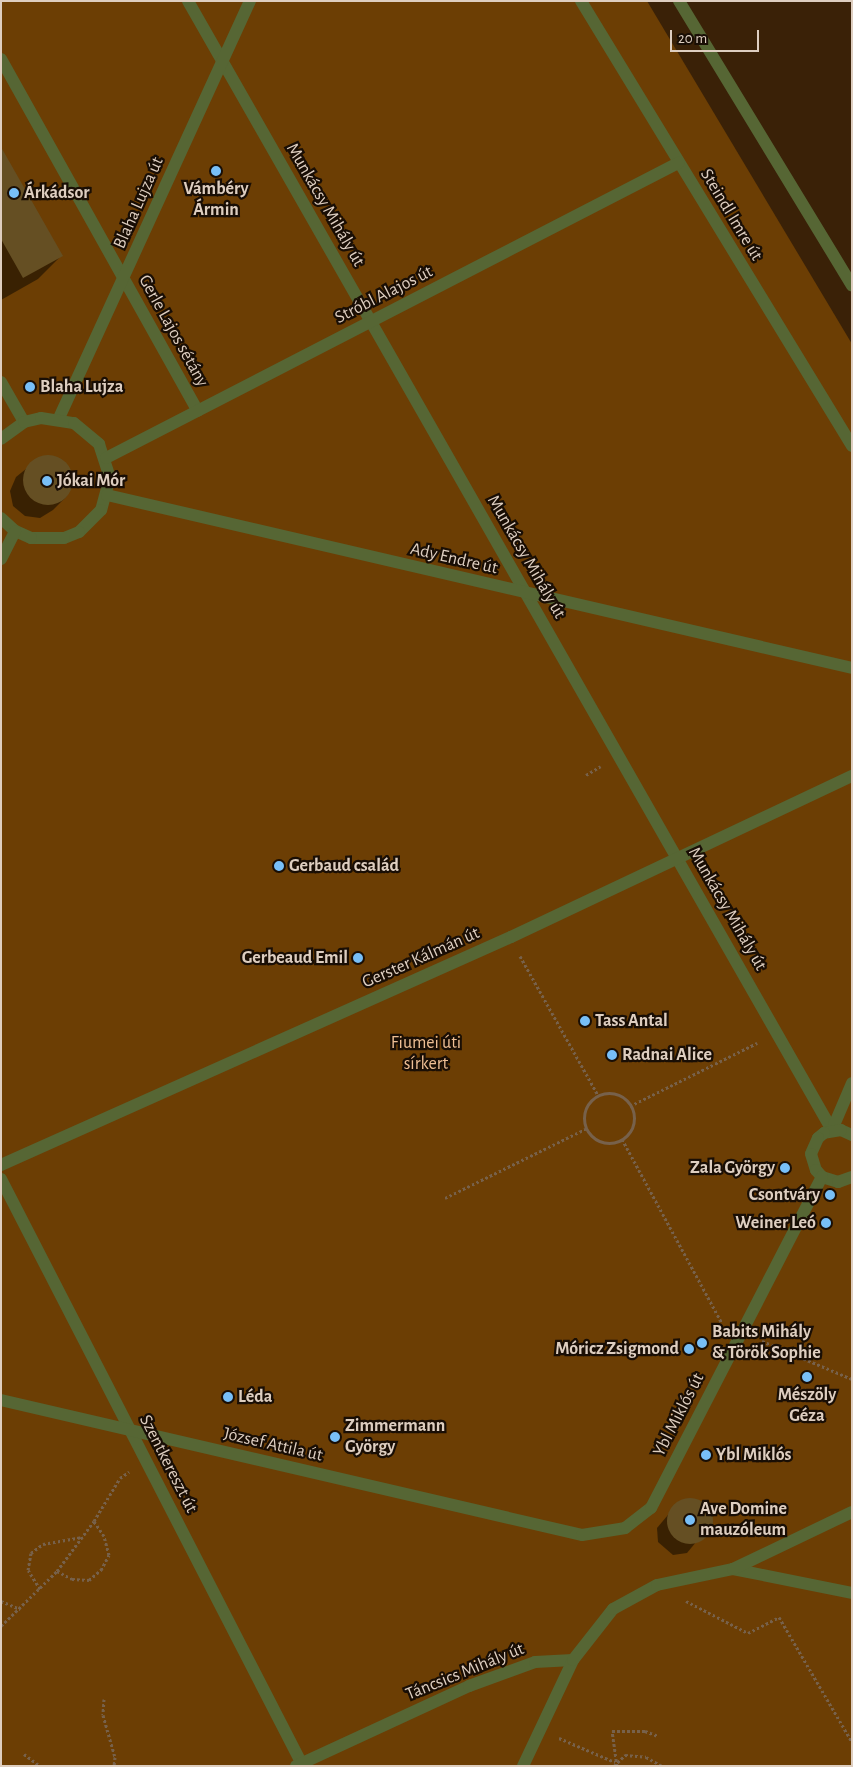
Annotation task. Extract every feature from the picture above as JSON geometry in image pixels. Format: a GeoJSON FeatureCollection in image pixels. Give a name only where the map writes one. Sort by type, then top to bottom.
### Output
{"type":"FeatureCollection","features":[{"type":"Feature","properties":{"kind":"lane","name":"Munkácsy Mihály út"},"geometry":{"type":"LineString","coordinates":[[188,1],[832,1130]]}},
{"type":"Feature","properties":{"kind":"lane","name":"Blaha Lujza út"},"geometry":{"type":"LineString","coordinates":[[59,418],[125,280],[221,60],[250,1]]}},
{"type":"Feature","properties":{"kind":"lane","name":"Steindl Imre út"},"geometry":{"type":"LineString","coordinates":[[581,1],[852,446]]}},
{"type":"Feature","properties":{"kind":"lane"},"geometry":{"type":"LineString","coordinates":[[679,1],[852,286]]}},
{"type":"Feature","properties":{"kind":"lane","name":"Gerle Lajos sétány"},"geometry":{"type":"LineString","coordinates":[[1,59],[198,411]]}},
{"type":"Feature","properties":{"kind":"lane","name":"Stróbl Alajos út"},"geometry":{"type":"LineString","coordinates":[[106,458],[678,163]]}},
{"type":"Feature","properties":{"kind":"lane"},"geometry":{"type":"LineString","coordinates":[[1,382],[24,422]]}},
{"type":"Feature","properties":{"kind":"lane"},"geometry":{"type":"LineString","coordinates":[[1,439],[24,422],[41,418],[59,418],[88,432],[106,458],[110,477],[107,495],[92,522],[64,538],[48,540],[15,531],[1,518]]}},
{"type":"Feature","properties":{"kind":"lane","name":"Ady Endre út"},"geometry":{"type":"LineString","coordinates":[[107,495],[527,595],[852,668]]}},
{"type":"Feature","properties":{"kind":"lane"},"geometry":{"type":"LineString","coordinates":[[1,559],[15,531]]}},
{"type":"Feature","properties":{"kind":"lane","name":"Gerster Kálmán út"},"geometry":{"type":"LineString","coordinates":[[1,1165],[512,937],[677,856],[852,776]]}},
{"type":"Feature","properties":{"kind":"lane"},"geometry":{"type":"LineString","coordinates":[[852,1083],[832,1130],[818,1138],[811,1154],[816,1170],[822,1176],[838,1182],[852,1176]]}},
{"type":"Feature","properties":{"kind":"lane"},"geometry":{"type":"LineString","coordinates":[[832,1130],[852,1135]]}},
{"type":"Feature","properties":{"kind":"lane","name":"Ybl Miklós út"},"geometry":{"type":"LineString","coordinates":[[625,1528],[651,1508],[822,1176]]}},
{"type":"Feature","properties":{"kind":"lane","name":"Szentkereszt út"},"geometry":{"type":"LineString","coordinates":[[1,1179],[147,1461],[300,1765]]}},
{"type":"Feature","properties":{"kind":"lane","name":"József Attila út"},"geometry":{"type":"LineString","coordinates":[[1,1400],[582,1535],[625,1528]]}},
{"type":"Feature","properties":{"kind":"lane"},"geometry":{"type":"LineString","coordinates":[[524,1766],[573,1660],[613,1609],[657,1585],[733,1569],[852,1512]]}},
{"type":"Feature","properties":{"kind":"lane"},"geometry":{"type":"LineString","coordinates":[[733,1569],[852,1593]]}},
{"type":"Feature","properties":{"kind":"lane","name":"Táncsics Mihály út"},"geometry":{"type":"LineString","coordinates":[[300,1765],[470,1686],[535,1662],[573,1660]]}},
{"type":"Feature","properties":{"kind":"path"},"geometry":{"type":"LineString","coordinates":[[512,937],[598,1095]]}},
{"type":"Feature","properties":{"kind":"path"},"geometry":{"type":"LineString","coordinates":[[630,1106],[777,1033]]}},
{"type":"Feature","properties":{"kind":"path"},"geometry":{"type":"LineString","coordinates":[[614,1093],[630,1106],[633,1125],[622,1139],[608,1143],[600,1141],[587,1128],[584,1115],[587,1107],[598,1095],[614,1093]]}},
{"type":"Feature","properties":{"kind":"path"},"geometry":{"type":"LineString","coordinates":[[445,1198],[587,1128]]}},
{"type":"Feature","properties":{"kind":"path"},"geometry":{"type":"LineString","coordinates":[[622,1139],[723,1324],[852,1379]]}},
{"type":"Feature","properties":{"kind":"path"},"geometry":{"type":"LineString","coordinates":[[1,1626],[57,1571],[94,1522],[120,1478],[147,1461]]}},
{"type":"Feature","properties":{"kind":"path"},"geometry":{"type":"LineString","coordinates":[[57,1571],[72,1579],[89,1580],[101,1570],[108,1555],[104,1536],[94,1522]]}},
{"type":"Feature","properties":{"kind":"path"},"geometry":{"type":"LineString","coordinates":[[40,1589],[28,1570],[31,1553],[43,1544],[82,1537]]}},
{"type":"Feature","properties":{"kind":"path"},"geometry":{"type":"LineString","coordinates":[[657,1585],[748,1633],[779,1617],[852,1742]]}},
{"type":"Feature","properties":{"kind":"path"},"geometry":{"type":"LineString","coordinates":[[1,1601],[20,1609]]}},
{"type":"Feature","properties":{"kind":"path"},"geometry":{"type":"LineString","coordinates":[[104,1699],[103,1715],[115,1757],[114,1766]]}},
{"type":"Feature","properties":{"kind":"path"},"geometry":{"type":"LineString","coordinates":[[541,1730],[615,1764]]}},
{"type":"Feature","properties":{"kind":"path"},"geometry":{"type":"LineString","coordinates":[[615,1764],[612,1732],[645,1730],[658,1736]]}},
{"type":"Feature","properties":{"kind":"path"},"geometry":{"type":"LineString","coordinates":[[24,1754],[40,1766]]}},
{"type":"Feature","properties":{"kind":"path"},"geometry":{"type":"LineString","coordinates":[[615,1764],[625,1754],[646,1757],[662,1766]]}},
{"type":"Feature","properties":{"kind":"green space","name":"Fiumei úti sírkert"},"geometry":{"type":"Polygon","coordinates":[[[1,1],[647,1],[852,344],[852,1766],[1,1766],[1,1]]]}},
{"type":"Feature","properties":{"kind":"building","name":"Árkádsor"},"geometry":{"type":"Polygon","coordinates":[[[1,147],[63,256],[23,278],[1,239],[1,147]]]}},
{"type":"Feature","properties":{"kind":"building","name":"Jókai Mór"},"geometry":{"type":"Polygon","coordinates":[[[43,455],[53,455],[66,462],[73,475],[73,485],[66,498],[53,505],[43,505],[34,501],[27,494],[23,485],[23,475],[27,466],[34,459],[43,455]]]}},
{"type":"Feature","properties":{"kind":"building","name":"Ave Domine mauzóleum"},"geometry":{"type":"Polygon","coordinates":[[[690,1498],[703,1502],[709,1508],[713,1521],[709,1534],[703,1540],[690,1544],[677,1540],[671,1534],[667,1521],[671,1508],[677,1502],[690,1498]]]}},
{"type":"Feature","properties":{"kind":"place","name":"Vámbéry Ármin"},"geometry":{"type":"Point","coordinates":[216,171]}},
{"type":"Feature","properties":{"kind":"place","name":"Árkádsor"},"geometry":{"type":"Point","coordinates":[14,193]}},
{"type":"Feature","properties":{"kind":"place","name":"Blaha Lujza"},"geometry":{"type":"Point","coordinates":[30,387]}},
{"type":"Feature","properties":{"kind":"place","name":"Jókai Mór"},"geometry":{"type":"Point","coordinates":[47,481]}},
{"type":"Feature","properties":{"kind":"place","name":"Gerbaud család"},"geometry":{"type":"Point","coordinates":[279,866]}},
{"type":"Feature","properties":{"kind":"place","name":"Gerbeaud Emil"},"geometry":{"type":"Point","coordinates":[358,958]}},
{"type":"Feature","properties":{"kind":"place","name":"Tass Antal"},"geometry":{"type":"Point","coordinates":[585,1021]}},
{"type":"Feature","properties":{"kind":"place","name":"Radnai Alice"},"geometry":{"type":"Point","coordinates":[612,1055]}},
{"type":"Feature","properties":{"kind":"place","name":"Zala György"},"geometry":{"type":"Point","coordinates":[785,1168]}},
{"type":"Feature","properties":{"kind":"place","name":"Csontváry"},"geometry":{"type":"Point","coordinates":[830,1195]}},
{"type":"Feature","properties":{"kind":"place","name":"Weiner Leó"},"geometry":{"type":"Point","coordinates":[826,1223]}},
{"type":"Feature","properties":{"kind":"place","name":"Babits Mihály & Török Sophie"},"geometry":{"type":"Point","coordinates":[702,1343]}},
{"type":"Feature","properties":{"kind":"place","name":"Móricz Zsigmond"},"geometry":{"type":"Point","coordinates":[689,1349]}},
{"type":"Feature","properties":{"kind":"place","name":"Mészöly Géza"},"geometry":{"type":"Point","coordinates":[807,1377]}},
{"type":"Feature","properties":{"kind":"place","name":"Léda"},"geometry":{"type":"Point","coordinates":[228,1397]}},
{"type":"Feature","properties":{"kind":"place","name":"Zimmermann György"},"geometry":{"type":"Point","coordinates":[335,1437]}},
{"type":"Feature","properties":{"kind":"place","name":"Ybl Miklós"},"geometry":{"type":"Point","coordinates":[706,1455]}},
{"type":"Feature","properties":{"kind":"place","name":"Ave Domine mauzóleum"},"geometry":{"type":"Point","coordinates":[690,1520]}}]}
